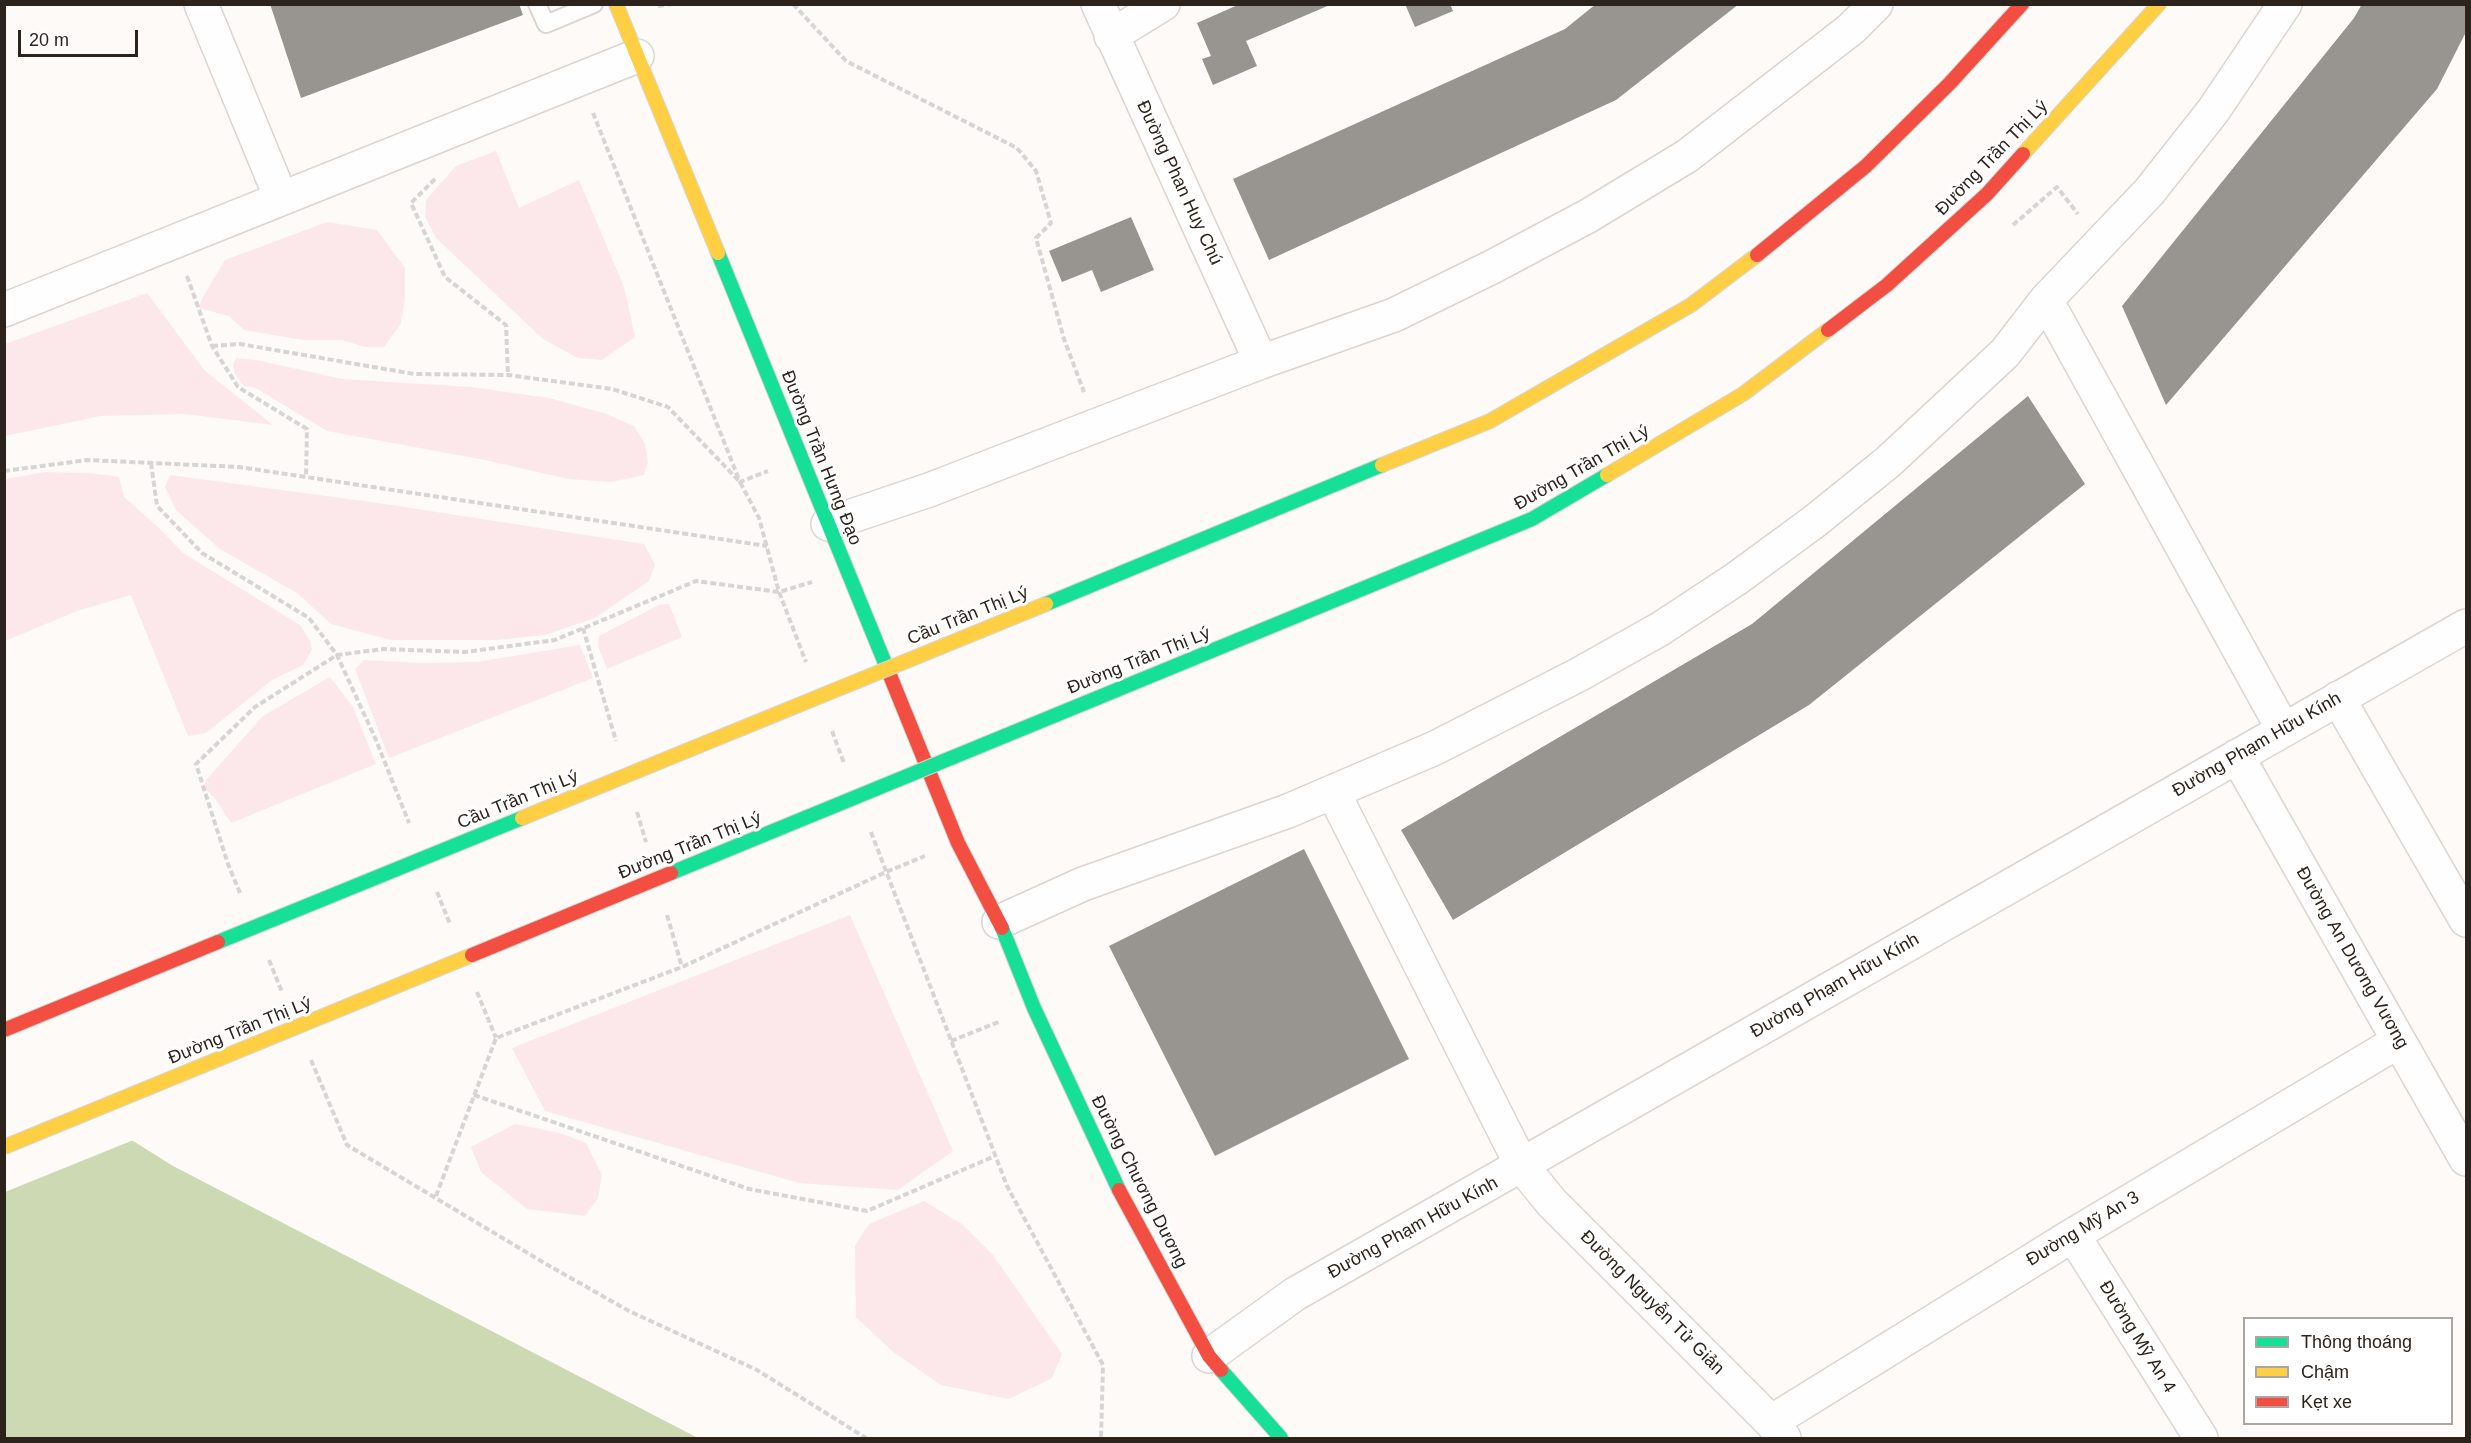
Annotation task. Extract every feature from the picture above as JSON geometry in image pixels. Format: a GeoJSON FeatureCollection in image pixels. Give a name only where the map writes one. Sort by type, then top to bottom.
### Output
{"type":"FeatureCollection","features":[{"type":"Feature","properties":{"kind":"main road","name":"Đường Trần Hưng Đạo"},"geometry":{"type":"LineString","coordinates":[[616,4],[958,843],[999,922]]}},
{"type":"Feature","properties":{"kind":"main road","name":"Cầu Trần Thị Lý"},"geometry":{"type":"LineString","coordinates":[[4,1030],[1490,421],[1691,304],[1786,233],[1866,166],[1950,83],[2022,4]]}},
{"type":"Feature","properties":{"kind":"main road","name":"Đường Trần Thị Lý"},"geometry":{"type":"LineString","coordinates":[[4,1147],[1532,519],[1743,394],[1887,285],[1987,194],[2159,4]]}},
{"type":"Feature","properties":{"kind":"main road","name":"Đường Chương Dương"},"geometry":{"type":"LineString","coordinates":[[999,922],[1034,1008],[1117,1186],[1209,1356],[1281,1438]]}},
{"type":"Feature","properties":{"kind":"street"},"geometry":{"type":"LineString","coordinates":[[201,4],[281,198]]}},
{"type":"Feature","properties":{"kind":"street","name":"Đường Phan Huy Chú"},"geometry":{"type":"LineString","coordinates":[[1098,4],[1260,362]]}},
{"type":"Feature","properties":{"kind":"street"},"geometry":{"type":"LineString","coordinates":[[1111,36],[1162,4]]}},
{"type":"Feature","properties":{"kind":"street"},"geometry":{"type":"LineString","coordinates":[[828,524],[929,490],[1260,362],[1394,315],[1492,267],[1588,216],[1687,156],[1851,29],[1876,4]]}},
{"type":"Feature","properties":{"kind":"street"},"geometry":{"type":"LineString","coordinates":[[999,922],[1083,884],[1288,811],[1435,748],[1514,710],[1660,629],[1736,579],[1815,521],[1888,462],[2005,353],[2046,300],[2150,192],[2213,111],[2285,4]]}},
{"type":"Feature","properties":{"kind":"street"},"geometry":{"type":"LineString","coordinates":[[4,310],[637,56]]}},
{"type":"Feature","properties":{"kind":"street"},"geometry":{"type":"LineString","coordinates":[[2046,300],[2283,729]]}},
{"type":"Feature","properties":{"kind":"street","name":"Đường Phạm Hữu Kính"},"geometry":{"type":"LineString","coordinates":[[1209,1356],[1295,1294],[2466,626]]}},
{"type":"Feature","properties":{"kind":"street"},"geometry":{"type":"LineString","coordinates":[[2338,698],[2466,920]]}},
{"type":"Feature","properties":{"kind":"street","name":"Đường An Dương Vương"},"geometry":{"type":"LineString","coordinates":[[2237,756],[2466,1159]]}},
{"type":"Feature","properties":{"kind":"street","name":"Đường Nguyễn Tử Giản"},"geometry":{"type":"LineString","coordinates":[[1333,792],[1522,1166],[1552,1203],[1777,1430]]}},
{"type":"Feature","properties":{"kind":"street","name":"Đường Mỹ An 3"},"geometry":{"type":"LineString","coordinates":[[1777,1430],[2073,1235],[2399,1041]]}},
{"type":"Feature","properties":{"kind":"street","name":"Đường Mỹ An 4"},"geometry":{"type":"LineString","coordinates":[[2073,1235],[2201,1438]]}},
{"type":"Feature","properties":{"kind":"lane"},"geometry":{"type":"LineString","coordinates":[[537,4],[546,24],[594,4]]}},
{"type":"Feature","properties":{"kind":"path"},"geometry":{"type":"LineString","coordinates":[[792,4],[846,62],[1017,148],[1036,171],[1051,223],[1036,238],[1064,339],[1097,426]]}},
{"type":"Feature","properties":{"kind":"path"},"geometry":{"type":"LineString","coordinates":[[605,144],[740,482]]}},
{"type":"Feature","properties":{"kind":"path"},"geometry":{"type":"LineString","coordinates":[[440,173],[411,204],[445,278],[506,325],[508,375]]}},
{"type":"Feature","properties":{"kind":"path"},"geometry":{"type":"LineString","coordinates":[[174,241],[212,346],[238,387],[307,429],[306,477]]}},
{"type":"Feature","properties":{"kind":"path"},"geometry":{"type":"LineString","coordinates":[[4,471],[87,460],[239,467],[767,546]]}},
{"type":"Feature","properties":{"kind":"path"},"geometry":{"type":"LineString","coordinates":[[151,463],[157,506],[202,553],[309,618]]}},
{"type":"Feature","properties":{"kind":"path"},"geometry":{"type":"LineString","coordinates":[[436,1196],[496,1038],[682,967],[886,872],[958,843]]}},
{"type":"Feature","properties":{"kind":"path"},"geometry":{"type":"LineString","coordinates":[[951,1041],[1034,1008]]}},
{"type":"Feature","properties":{"kind":"path"},"geometry":{"type":"LineString","coordinates":[[474,1095],[749,1189],[867,1211],[995,1156]]}},
{"type":"Feature","properties":{"kind":"shaded area"},"geometry":{"type":"Polygon","coordinates":[[[496,151],[519,208],[579,180],[624,287],[635,337],[602,360],[578,358],[543,339],[436,238],[425,217],[426,200],[456,166],[496,151]]]}},
{"type":"Feature","properties":{"kind":"shaded area"},"geometry":{"type":"Polygon","coordinates":[[[327,222],[377,230],[405,268],[405,297],[401,323],[384,347],[365,347],[342,340],[303,340],[244,330],[229,316],[198,308],[225,260],[327,222]]]}},
{"type":"Feature","properties":{"kind":"shaded area"},"geometry":{"type":"Polygon","coordinates":[[[147,293],[205,371],[273,425],[185,414],[100,416],[5,436],[5,344],[147,293]]]}},
{"type":"Feature","properties":{"kind":"shaded area"},"geometry":{"type":"Polygon","coordinates":[[[236,358],[256,360],[343,379],[471,387],[549,398],[604,413],[634,426],[645,444],[648,462],[644,475],[611,482],[568,479],[485,460],[327,431],[254,387],[244,386],[235,374],[233,365],[236,358]]]}},
{"type":"Feature","properties":{"kind":"shaded area"},"geometry":{"type":"Polygon","coordinates":[[[45,472],[89,473],[119,477],[124,497],[183,553],[300,625],[310,641],[312,650],[303,665],[272,680],[206,733],[188,736],[131,595],[77,611],[5,641],[5,479],[45,472]]]}},
{"type":"Feature","properties":{"kind":"shaded area"},"geometry":{"type":"Polygon","coordinates":[[[170,475],[378,503],[644,544],[655,565],[649,581],[595,618],[545,635],[496,640],[391,640],[331,624],[297,593],[220,549],[176,510],[165,487],[170,475]]]}},
{"type":"Feature","properties":{"kind":"shaded area"},"geometry":{"type":"Polygon","coordinates":[[[669,604],[682,637],[607,669],[598,646],[599,636],[659,605],[669,604]]]}},
{"type":"Feature","properties":{"kind":"shaded area"},"geometry":{"type":"Polygon","coordinates":[[[580,645],[593,678],[389,758],[355,669],[364,660],[419,663],[477,662],[580,645]]]}},
{"type":"Feature","properties":{"kind":"shaded area"},"geometry":{"type":"Polygon","coordinates":[[[330,677],[353,707],[376,764],[231,823],[214,797],[204,788],[206,780],[263,716],[330,677]]]}},
{"type":"Feature","properties":{"kind":"shaded area"},"geometry":{"type":"Polygon","coordinates":[[[850,915],[953,1151],[898,1190],[799,1183],[545,1111],[512,1048],[850,915]]]}},
{"type":"Feature","properties":{"kind":"shaded area"},"geometry":{"type":"Polygon","coordinates":[[[4,1060],[173,1166],[698,1438],[5,1438],[4,1060]]]}},
{"type":"Feature","properties":{"kind":"shaded area"},"geometry":{"type":"Polygon","coordinates":[[[515,1124],[560,1133],[586,1143],[602,1175],[598,1198],[585,1216],[527,1209],[481,1172],[471,1147],[515,1124]]]}},
{"type":"Feature","properties":{"kind":"shaded area"},"geometry":{"type":"Polygon","coordinates":[[[924,1201],[962,1224],[992,1254],[1062,1354],[1052,1378],[1009,1399],[941,1385],[892,1351],[856,1317],[855,1246],[869,1224],[924,1201]]]}},
{"type":"Feature","properties":{"kind":"pier"},"geometry":{"type":"Polygon","coordinates":[[[4,1057],[6,1057],[136,1139],[5,1192],[4,1057]]]}},
{"type":"Feature","properties":{"kind":"building"},"geometry":{"type":"Polygon","coordinates":[[[270,4],[519,4],[523,15],[301,98],[270,4]]]}},
{"type":"Feature","properties":{"kind":"building"},"geometry":{"type":"Polygon","coordinates":[[[1240,4],[1332,4],[1246,41],[1257,66],[1213,85],[1202,59],[1211,56],[1197,23],[1240,4]]]}},
{"type":"Feature","properties":{"kind":"building"},"geometry":{"type":"Polygon","coordinates":[[[1405,4],[1450,4],[1453,11],[1415,27],[1405,4]]]}},
{"type":"Feature","properties":{"kind":"building"},"geometry":{"type":"Polygon","coordinates":[[[1596,4],[1739,4],[1616,100],[1269,260],[1233,179],[1565,29],[1596,4]]]}},
{"type":"Feature","properties":{"kind":"building"},"geometry":{"type":"Polygon","coordinates":[[[2362,4],[2466,4],[2466,32],[2437,89],[2166,405],[2122,306],[2354,18],[2362,4]]]}},
{"type":"Feature","properties":{"kind":"building"},"geometry":{"type":"Polygon","coordinates":[[[1131,217],[1154,270],[1101,292],[1092,270],[1062,282],[1049,251],[1131,217]]]}},
{"type":"Feature","properties":{"kind":"building"},"geometry":{"type":"Polygon","coordinates":[[[2028,396],[2085,484],[1809,705],[1453,920],[1401,830],[1752,624],[2028,396]]]}},
{"type":"Feature","properties":{"kind":"building"},"geometry":{"type":"Polygon","coordinates":[[[1304,849],[1409,1059],[1215,1156],[1109,946],[1304,849]]]}},
{"type":"Feature","properties":{"kind":"traffic: fast"},"geometry":{"type":"LineString","coordinates":[[718,253],[889,673]]}},
{"type":"Feature","properties":{"kind":"traffic: fast"},"geometry":{"type":"LineString","coordinates":[[1046,604],[1382,465]]}},
{"type":"Feature","properties":{"kind":"traffic: fast"},"geometry":{"type":"LineString","coordinates":[[1085,703],[1532,519],[1607,475]]}},
{"type":"Feature","properties":{"kind":"traffic: fast"},"geometry":{"type":"LineString","coordinates":[[671,873],[1085,703]]}},
{"type":"Feature","properties":{"kind":"traffic: fast"},"geometry":{"type":"LineString","coordinates":[[218,942],[522,818]]}},
{"type":"Feature","properties":{"kind":"traffic: fast"},"geometry":{"type":"LineString","coordinates":[[1002,928],[1034,1008],[1119,1190]]}},
{"type":"Feature","properties":{"kind":"traffic: fast"},"geometry":{"type":"LineString","coordinates":[[1221,1370],[1281,1438]]}},
{"type":"Feature","properties":{"kind":"traffic: slow"},"geometry":{"type":"LineString","coordinates":[[616,4],[718,253]]}},
{"type":"Feature","properties":{"kind":"traffic: slow"},"geometry":{"type":"LineString","coordinates":[[2023,154],[2159,4]]}},
{"type":"Feature","properties":{"kind":"traffic: slow"},"geometry":{"type":"LineString","coordinates":[[1382,465],[1490,421],[1691,305],[1757,255]]}},
{"type":"Feature","properties":{"kind":"traffic: slow"},"geometry":{"type":"LineString","coordinates":[[1607,475],[1743,394],[1828,330]]}},
{"type":"Feature","properties":{"kind":"traffic: slow"},"geometry":{"type":"LineString","coordinates":[[522,818],[1046,604]]}},
{"type":"Feature","properties":{"kind":"traffic: slow"},"geometry":{"type":"LineString","coordinates":[[4,1147],[472,955]]}},
{"type":"Feature","properties":{"kind":"traffic: jam"},"geometry":{"type":"LineString","coordinates":[[1757,255],[1866,166],[1950,83],[2022,4]]}},
{"type":"Feature","properties":{"kind":"traffic: jam"},"geometry":{"type":"LineString","coordinates":[[1828,330],[1887,285],[1987,194],[2023,154]]}},
{"type":"Feature","properties":{"kind":"traffic: jam"},"geometry":{"type":"LineString","coordinates":[[889,673],[958,843],[1002,928]]}},
{"type":"Feature","properties":{"kind":"traffic: jam"},"geometry":{"type":"LineString","coordinates":[[472,955],[671,873]]}},
{"type":"Feature","properties":{"kind":"traffic: jam"},"geometry":{"type":"LineString","coordinates":[[4,1030],[218,942]]}},
{"type":"Feature","properties":{"kind":"traffic: jam"},"geometry":{"type":"LineString","coordinates":[[1119,1190],[1209,1356],[1221,1370]]}}]}
